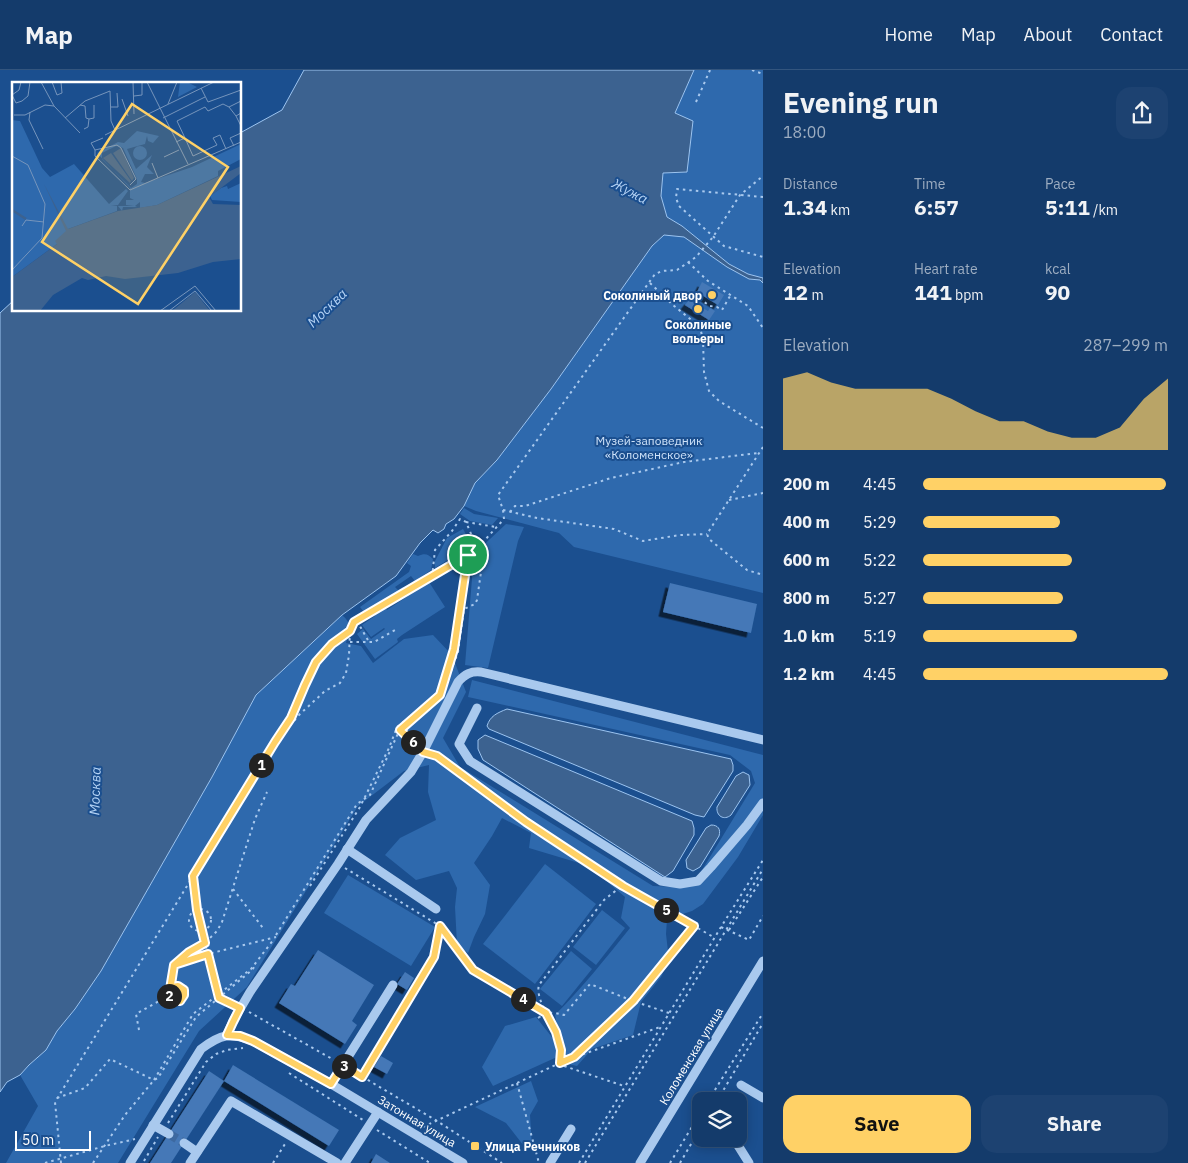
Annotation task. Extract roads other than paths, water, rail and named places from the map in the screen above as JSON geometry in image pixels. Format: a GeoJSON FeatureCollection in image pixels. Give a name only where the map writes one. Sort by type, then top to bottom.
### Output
{"type":"FeatureCollection","features":[{"type":"Feature","properties":{"kind":"street"},"geometry":{"type":"LineString","coordinates":[[130,1163],[202,1049],[213,1040],[227,1035],[250,992],[366,820],[411,772],[462,676],[474,672],[488,674],[763,740]]}},
{"type":"Feature","properties":{"kind":"street"},"geometry":{"type":"LineString","coordinates":[[477,708],[460,744],[470,761],[661,881],[680,884],[698,881],[747,825],[763,803]]}},
{"type":"Feature","properties":{"kind":"street"},"geometry":{"type":"LineString","coordinates":[[347,849],[436,909]]}},
{"type":"Feature","properties":{"kind":"street","name":"Коломенская улица"},"geometry":{"type":"LineString","coordinates":[[640,1163],[763,961]]}},
{"type":"Feature","properties":{"kind":"street"},"geometry":{"type":"LineString","coordinates":[[331,1084],[392,986]]}},
{"type":"Feature","properties":{"kind":"street","name":"Затонная улица"},"geometry":{"type":"LineString","coordinates":[[227,1035],[240,1036],[251,1045],[331,1084],[463,1163]]}},
{"type":"Feature","properties":{"kind":"street"},"geometry":{"type":"LineString","coordinates":[[742,1085],[763,1098]]}},
{"type":"Feature","properties":{"kind":"street"},"geometry":{"type":"LineString","coordinates":[[190,1163],[231,1101],[337,1163]]}},
{"type":"Feature","properties":{"kind":"street"},"geometry":{"type":"LineString","coordinates":[[345,1163],[378,1112]]}},
{"type":"Feature","properties":{"kind":"street"},"geometry":{"type":"LineString","coordinates":[[153,1125],[166,1132]]}},
{"type":"Feature","properties":{"kind":"street"},"geometry":{"type":"LineString","coordinates":[[550,1163],[571,1129]]}},
{"type":"Feature","properties":{"kind":"street"},"geometry":{"type":"LineString","coordinates":[[184,1143],[197,1152]]}},
{"type":"Feature","properties":{"kind":"street"},"geometry":{"type":"LineString","coordinates":[[739,1147],[749,1163]]}},
{"type":"Feature","properties":{"kind":"water"},"geometry":{"type":"Polygon","coordinates":[[[304,70],[694,70],[675,113],[693,121],[687,172],[663,173],[661,196],[667,217],[682,226],[729,264],[748,274],[763,278],[763,283],[760,280],[749,279],[727,267],[684,237],[664,235],[652,246],[551,389],[497,460],[475,483],[464,506],[454,519],[446,524],[444,529],[438,533],[433,530],[420,543],[396,576],[342,615],[256,695],[212,777],[101,971],[75,1009],[57,1031],[46,1050],[20,1075],[7,1082],[0,1092],[0,313],[12,302],[12,311],[241,311],[241,132],[282,110],[304,70]]]}},
{"type":"Feature","properties":{"kind":"water"},"geometry":{"type":"Polygon","coordinates":[[[507,709],[731,759],[733,771],[704,817],[695,815],[489,729],[487,726],[492,717],[507,709]]]}},
{"type":"Feature","properties":{"kind":"water"},"geometry":{"type":"Polygon","coordinates":[[[485,735],[692,821],[694,835],[673,871],[665,877],[483,760],[478,749],[478,740],[485,735]]]}},
{"type":"Feature","properties":{"kind":"water"},"geometry":{"type":"Polygon","coordinates":[[[743,772],[749,775],[750,785],[731,815],[726,818],[721,817],[717,807],[736,776],[743,772]]]}},
{"type":"Feature","properties":{"kind":"water"},"geometry":{"type":"Polygon","coordinates":[[[711,825],[718,828],[720,831],[719,836],[700,867],[693,871],[687,868],[686,860],[706,828],[711,825]]]}},
{"type":"Feature","properties":{"kind":"tunnel"},"geometry":{"type":"LineString","coordinates":[[169,1134],[184,1143]]}},
{"type":"Feature","properties":{"kind":"place","name":"Соколиный двор"},"geometry":{"type":"Point","coordinates":[712,295]}},
{"type":"Feature","properties":{"kind":"place","name":"Соколиные вольеры"},"geometry":{"type":"Point","coordinates":[698,309]}},
{"type":"Feature","properties":{"kind":"place","name":"Улица Речников"},"geometry":{"type":"Point","coordinates":[475,1146]}},
{"type":"Feature","properties":{"kind":"water label","name":"Жужа"},"geometry":{"type":"Point","coordinates":[630,191]}},
{"type":"Feature","properties":{"kind":"water label","name":"Москва"},"geometry":{"type":"Point","coordinates":[327,308]}},
{"type":"Feature","properties":{"kind":"water label","name":"Москва"},"geometry":{"type":"Point","coordinates":[95,791]}},
{"type":"Feature","properties":{"kind":"park label","name":"Музей-заповедник «Коломенское»"},"geometry":{"type":"Point","coordinates":[649,447]}}]}
